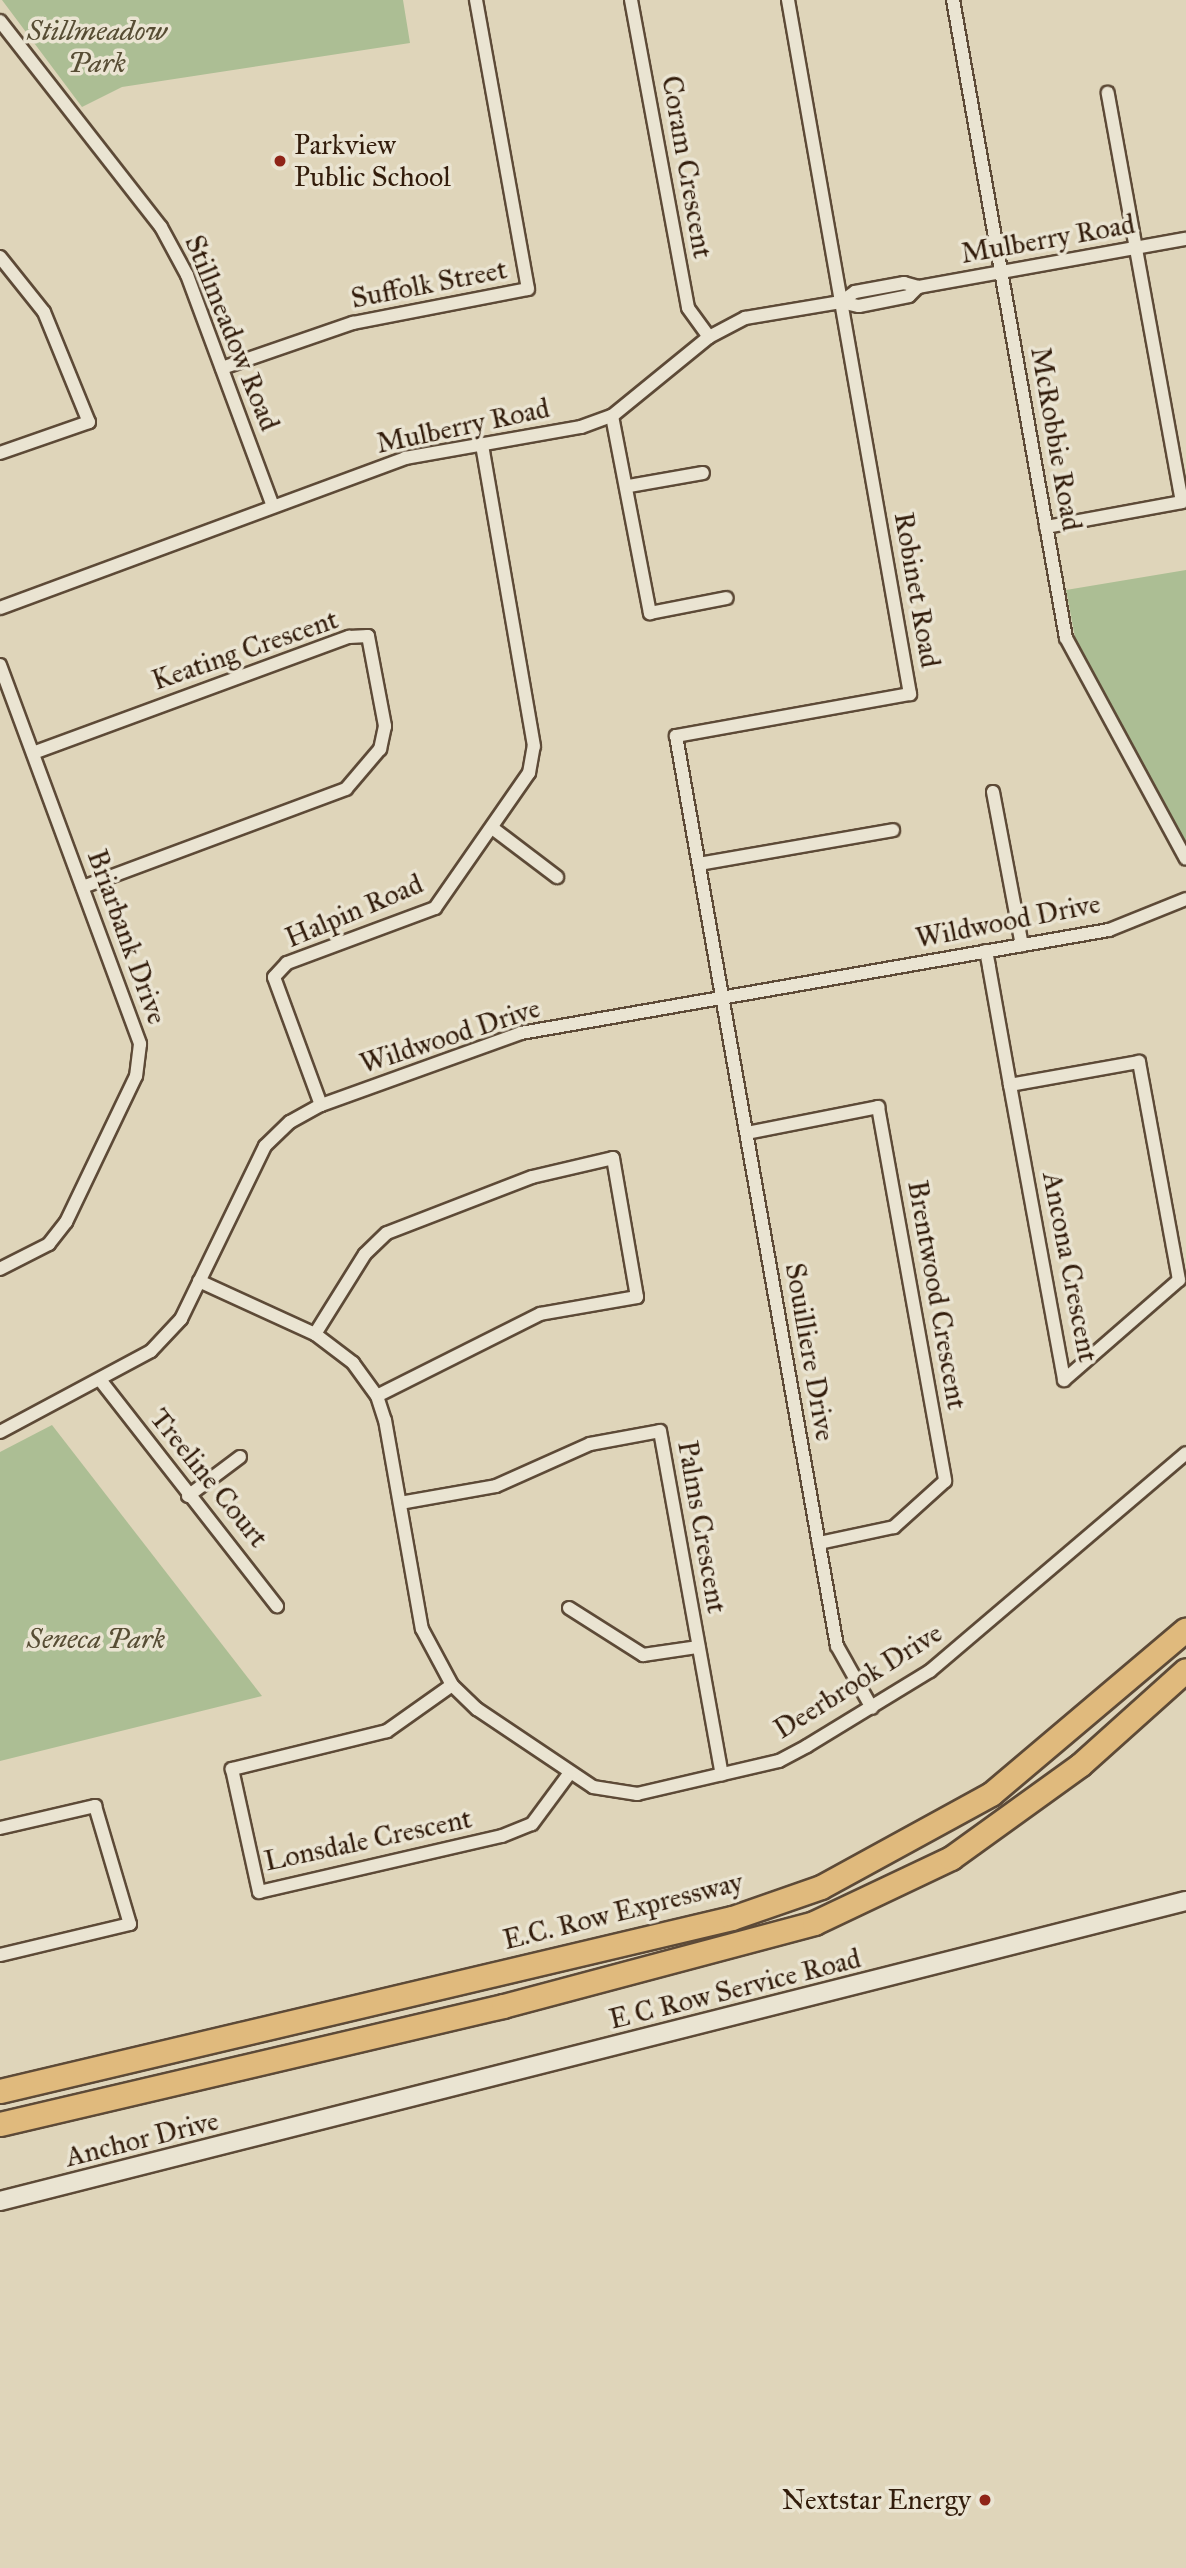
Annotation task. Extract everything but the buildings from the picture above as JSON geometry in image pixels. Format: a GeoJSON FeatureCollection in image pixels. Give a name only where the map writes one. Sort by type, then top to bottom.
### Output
{"type":"FeatureCollection","features":[{"type":"Feature","properties":{"kind":"highway","name":"E.C. Row Expressway"},"geometry":{"type":"LineString","coordinates":[[0,2091],[732,1918],[821,1887],[991,1794],[1186,1629]]}},
{"type":"Feature","properties":{"kind":"highway"},"geometry":{"type":"LineString","coordinates":[[0,2124],[503,2006],[814,1923],[951,1858],[1080,1765],[1186,1670]]}},
{"type":"Feature","properties":{"kind":"street","name":"Suffolk Street"},"geometry":{"type":"LineString","coordinates":[[222,368],[353,323],[528,289],[476,0]]}},
{"type":"Feature","properties":{"kind":"street","name":"Coram Crescent"},"geometry":{"type":"LineString","coordinates":[[631,0],[688,308],[709,338]]}},
{"type":"Feature","properties":{"kind":"street","name":"Robinet Road"},"geometry":{"type":"LineString","coordinates":[[723,997],[676,736],[910,694],[788,0]]}},
{"type":"Feature","properties":{"kind":"street","name":"McRobbie Road"},"geometry":{"type":"LineString","coordinates":[[953,0],[1046,527],[1075,664],[1186,859]]}},
{"type":"Feature","properties":{"kind":"street","name":"Stillmeadow Road"},"geometry":{"type":"LineString","coordinates":[[0,21],[161,226],[222,368],[273,506]]}},
{"type":"Feature","properties":{"kind":"street"},"geometry":{"type":"LineString","coordinates":[[1046,527],[1182,502],[1108,93]]}},
{"type":"Feature","properties":{"kind":"street","name":"Mulberry Road"},"geometry":{"type":"LineString","coordinates":[[0,608],[405,457],[482,445],[612,416],[709,338],[745,318],[841,302],[855,292],[904,283],[918,287],[1186,239]]}},
{"type":"Feature","properties":{"kind":"street"},"geometry":{"type":"LineString","coordinates":[[0,257],[44,312],[89,422],[0,453]]}},
{"type":"Feature","properties":{"kind":"street"},"geometry":{"type":"LineString","coordinates":[[612,416],[629,486],[650,613],[727,598]]}},
{"type":"Feature","properties":{"kind":"street","name":"Halpin Road"},"geometry":{"type":"LineString","coordinates":[[321,1105],[274,977],[287,963],[435,908],[495,830],[529,773],[534,746],[482,445]]}},
{"type":"Feature","properties":{"kind":"street"},"geometry":{"type":"LineString","coordinates":[[629,486],[703,473]]}},
{"type":"Feature","properties":{"kind":"street","name":"Keating Crescent"},"geometry":{"type":"LineString","coordinates":[[33,753],[349,637],[368,636],[385,726],[380,749],[346,789],[83,887]]}},
{"type":"Feature","properties":{"kind":"street","name":"Briarbank Drive"},"geometry":{"type":"LineString","coordinates":[[0,665],[140,1044],[136,1076],[66,1222],[49,1244],[0,1269]]}},
{"type":"Feature","properties":{"kind":"street"},"geometry":{"type":"LineString","coordinates":[[993,792],[1022,945]]}},
{"type":"Feature","properties":{"kind":"street"},"geometry":{"type":"LineString","coordinates":[[495,830],[557,877]]}},
{"type":"Feature","properties":{"kind":"street"},"geometry":{"type":"LineString","coordinates":[[699,864],[893,830]]}},
{"type":"Feature","properties":{"kind":"street","name":"Wildwood Drive"},"geometry":{"type":"LineString","coordinates":[[0,1432],[101,1381],[151,1351],[181,1319],[265,1146],[290,1122],[321,1105],[521,1033],[1109,930],[1186,899]]}},
{"type":"Feature","properties":{"kind":"street","name":"Ancona Crescent"},"geometry":{"type":"LineString","coordinates":[[986,951],[1010,1085],[1061,1367],[1064,1380],[1179,1280],[1139,1062],[1010,1085]]}},
{"type":"Feature","properties":{"kind":"street","name":"Souilliere Drive"},"geometry":{"type":"LineString","coordinates":[[723,997],[837,1646],[872,1708]]}},
{"type":"Feature","properties":{"kind":"street","name":"Brentwood Crescent"},"geometry":{"type":"LineString","coordinates":[[747,1133],[878,1107],[943,1467],[945,1481],[894,1527],[819,1543]]}},
{"type":"Feature","properties":{"kind":"street"},"geometry":{"type":"LineString","coordinates":[[315,1334],[365,1254],[387,1233],[531,1177],[613,1158],[637,1297],[540,1314],[377,1396]]}},
{"type":"Feature","properties":{"kind":"street","name":"Deerbrook Drive"},"geometry":{"type":"LineString","coordinates":[[199,1281],[315,1334],[353,1363],[377,1396],[400,1503],[422,1629],[452,1685],[569,1774],[593,1787],[638,1794],[779,1761],[930,1671],[1186,1453]]}},
{"type":"Feature","properties":{"kind":"street","name":"Treeline Court"},"geometry":{"type":"LineString","coordinates":[[101,1381],[188,1496],[277,1606]]}},
{"type":"Feature","properties":{"kind":"street","name":"Palms Crescent"},"geometry":{"type":"LineString","coordinates":[[400,1503],[496,1486],[590,1444],[660,1431],[722,1774]]}},
{"type":"Feature","properties":{"kind":"street"},"geometry":{"type":"LineString","coordinates":[[188,1496],[240,1457]]}},
{"type":"Feature","properties":{"kind":"street"},"geometry":{"type":"LineString","coordinates":[[569,1608],[643,1655],[698,1647]]}},
{"type":"Feature","properties":{"kind":"street","name":"Lonsdale Crescent"},"geometry":{"type":"LineString","coordinates":[[452,1685],[387,1731],[232,1769],[259,1892],[502,1836],[532,1824],[569,1774]]}},
{"type":"Feature","properties":{"kind":"street"},"geometry":{"type":"LineString","coordinates":[[0,1828],[95,1806],[130,1924],[0,1955]]}},
{"type":"Feature","properties":{"kind":"street","name":"E C Row Service Road"},"geometry":{"type":"LineString","coordinates":[[297,2128],[1186,1901]]}},
{"type":"Feature","properties":{"kind":"street","name":"Anchor Drive"},"geometry":{"type":"LineString","coordinates":[[0,2201],[297,2128]]}},
{"type":"Feature","properties":{"kind":"green space","name":"Stillmeadow Park"},"geometry":{"type":"Polygon","coordinates":[[[2,0],[403,0],[410,43],[122,87],[82,107],[2,0]]]}},
{"type":"Feature","properties":{"kind":"green space"},"geometry":{"type":"Polygon","coordinates":[[[1186,570],[1186,847],[1077,648],[1066,590],[1186,570]]]}},
{"type":"Feature","properties":{"kind":"green space","name":"Seneca Park"},"geometry":{"type":"Polygon","coordinates":[[[52,1425],[262,1696],[0,1761],[0,1452],[52,1425]]]}},
{"type":"Feature","properties":{"kind":"place","name":"Parkview Public School"},"geometry":{"type":"Point","coordinates":[280,161]}},
{"type":"Feature","properties":{"kind":"place","name":"Nextstar Energy"},"geometry":{"type":"Point","coordinates":[985,2500]}}]}
